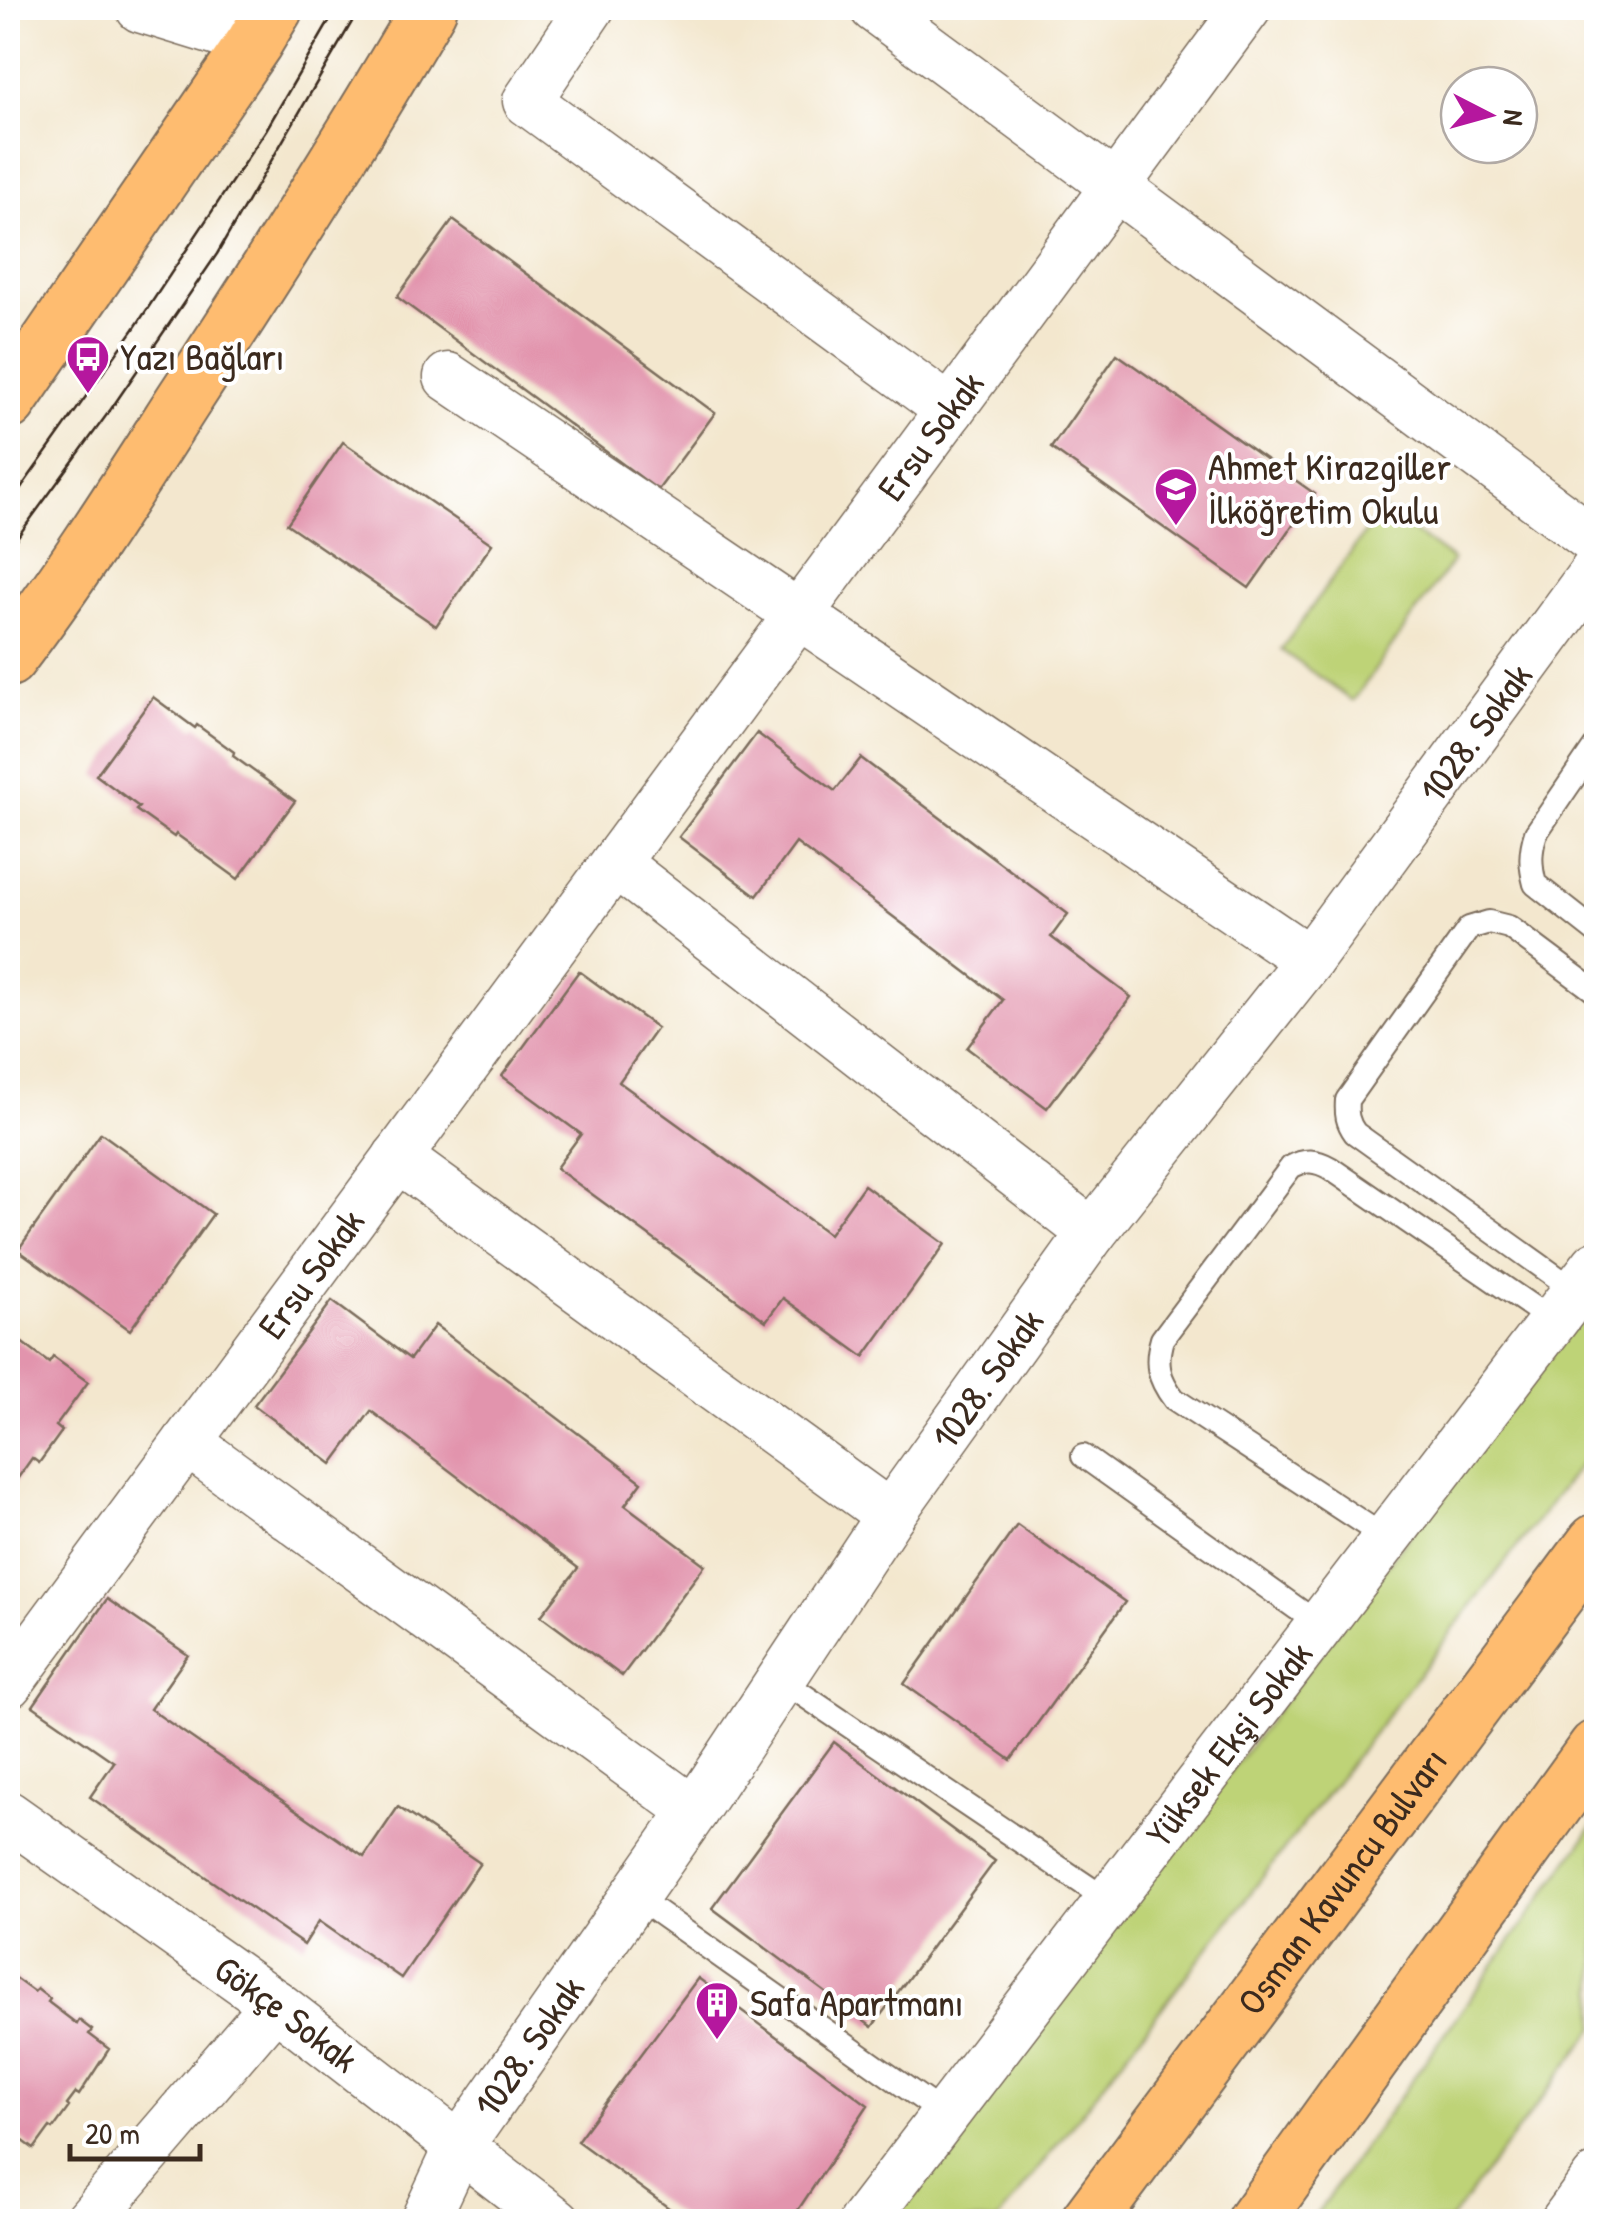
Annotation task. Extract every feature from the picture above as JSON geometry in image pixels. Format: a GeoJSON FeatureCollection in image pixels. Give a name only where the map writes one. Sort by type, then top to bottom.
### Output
{"type":"FeatureCollection","features":[{"type":"Feature","properties":{"kind":"main road"},"geometry":{"type":"LineString","coordinates":[[8,658],[236,320],[354,136],[429,8]]}},
{"type":"Feature","properties":{"kind":"main road"},"geometry":{"type":"LineString","coordinates":[[8,402],[265,25]]}},
{"type":"Feature","properties":{"kind":"main road","name":"Osman Kavuncu Bulvarı"},"geometry":{"type":"LineString","coordinates":[[1088,2222],[1596,1542]]}},
{"type":"Feature","properties":{"kind":"main road"},"geometry":{"type":"LineString","coordinates":[[1254,2222],[1596,1748]]}},
{"type":"Feature","properties":{"kind":"street"},"geometry":{"type":"LineString","coordinates":[[140,8],[265,25]]}},
{"type":"Feature","properties":{"kind":"street"},"geometry":{"type":"LineString","coordinates":[[590,8],[526,101],[950,410]]}},
{"type":"Feature","properties":{"kind":"street"},"geometry":{"type":"LineString","coordinates":[[874,8],[1596,542]]}},
{"type":"Feature","properties":{"kind":"street","name":"Ersu Sokak"},"geometry":{"type":"LineString","coordinates":[[8,1684],[1247,8]]}},
{"type":"Feature","properties":{"kind":"street"},"geometry":{"type":"LineString","coordinates":[[448,377],[1310,960]]}},
{"type":"Feature","properties":{"kind":"street","name":"1028. Sokak"},"geometry":{"type":"LineString","coordinates":[[424,2222],[460,2147],[694,1811],[890,1516],[1092,1233],[1310,960],[1596,569]]}},
{"type":"Feature","properties":{"kind":"street"},"geometry":{"type":"LineString","coordinates":[[615,862],[1092,1233]]}},
{"type":"Feature","properties":{"kind":"street"},"geometry":{"type":"LineString","coordinates":[[397,1157],[890,1516]]}},
{"type":"Feature","properties":{"kind":"street","name":"Yüksek Ekşi Sokak"},"geometry":{"type":"LineString","coordinates":[[863,2222],[1575,1292]]}},
{"type":"Feature","properties":{"kind":"street"},"geometry":{"type":"LineString","coordinates":[[186,1442],[694,1811]]}},
{"type":"Feature","properties":{"kind":"street","name":"Gökçe Sokak"},"geometry":{"type":"LineString","coordinates":[[8,1816],[275,2004],[557,2222]]}},
{"type":"Feature","properties":{"kind":"street"},"geometry":{"type":"LineString","coordinates":[[88,2222],[275,2004]]}},
{"type":"Feature","properties":{"kind":"street"},"geometry":{"type":"LineString","coordinates":[[1564,2222],[1596,2178]]}},
{"type":"Feature","properties":{"kind":"lane"},"geometry":{"type":"LineString","coordinates":[[1596,746],[1536,832],[1530,860],[1535,884],[1596,932]]}},
{"type":"Feature","properties":{"kind":"lane"},"geometry":{"type":"LineString","coordinates":[[1575,1292],[1355,1133],[1346,1113],[1347,1100],[1470,928],[1489,922],[1509,927],[1596,992]]}},
{"type":"Feature","properties":{"kind":"lane"},"geometry":{"type":"LineString","coordinates":[[1386,1538],[1174,1398],[1158,1370],[1162,1338],[1290,1167],[1306,1161],[1319,1162],[1575,1292]]}},
{"type":"Feature","properties":{"kind":"lane"},"geometry":{"type":"LineString","coordinates":[[1083,1456],[1320,1624]]}},
{"type":"Feature","properties":{"kind":"lane"},"geometry":{"type":"LineString","coordinates":[[781,1680],[1109,1901]]}},
{"type":"Feature","properties":{"kind":"lane"},"geometry":{"type":"LineString","coordinates":[[634,1896],[944,2115]]}},
{"type":"Feature","properties":{"kind":"green space"},"geometry":{"type":"Polygon","coordinates":[[[1382,509],[1453,560],[1353,701],[1281,650],[1382,509]]]}},
{"type":"Feature","properties":{"kind":"green space"},"geometry":{"type":"Polygon","coordinates":[[[1596,1291],[1596,1444],[998,2221],[887,2222],[1596,1291]]]}},
{"type":"Feature","properties":{"kind":"green space"},"geometry":{"type":"Polygon","coordinates":[[[1596,1822],[1596,2027],[1449,2221],[1311,2221],[1596,1822]]]}},
{"type":"Feature","properties":{"kind":"building"},"geometry":{"type":"Polygon","coordinates":[[[453,220],[715,413],[658,490],[397,297],[453,220]]]}},
{"type":"Feature","properties":{"kind":"building"},"geometry":{"type":"Polygon","coordinates":[[[1117,354],[1315,494],[1249,588],[1051,448],[1117,354]]]}},
{"type":"Feature","properties":{"kind":"building"},"geometry":{"type":"Polygon","coordinates":[[[343,442],[492,544],[436,626],[287,524],[343,442]]]}},
{"type":"Feature","properties":{"kind":"building"},"geometry":{"type":"Polygon","coordinates":[[[153,697],[234,752],[233,756],[295,801],[238,879],[136,810],[139,807],[96,775],[153,697]]]}},
{"type":"Feature","properties":{"kind":"building"},"geometry":{"type":"Polygon","coordinates":[[[757,733],[835,791],[861,758],[1068,914],[1051,937],[1131,997],[1047,1108],[967,1048],[1003,1000],[796,843],[757,896],[679,837],[757,733]]]}},
{"type":"Feature","properties":{"kind":"building"},"geometry":{"type":"Polygon","coordinates":[[[579,971],[657,1028],[619,1082],[829,1234],[864,1185],[945,1244],[864,1357],[783,1298],[766,1321],[556,1168],[581,1134],[502,1076],[579,971]]]}},
{"type":"Feature","properties":{"kind":"building"},"geometry":{"type":"Polygon","coordinates":[[[101,1133],[213,1214],[130,1330],[18,1250],[101,1133]]]}},
{"type":"Feature","properties":{"kind":"building"},"geometry":{"type":"Polygon","coordinates":[[[332,1301],[410,1359],[435,1325],[642,1482],[625,1505],[705,1565],[622,1676],[541,1616],[578,1568],[371,1411],[332,1464],[254,1405],[332,1301]]]}},
{"type":"Feature","properties":{"kind":"building"},"geometry":{"type":"Polygon","coordinates":[[[8,1332],[49,1363],[53,1357],[88,1382],[56,1426],[62,1431],[39,1463],[32,1458],[8,1492],[8,1332]]]}},
{"type":"Feature","properties":{"kind":"building"},"geometry":{"type":"Polygon","coordinates":[[[1017,1525],[1125,1602],[1011,1760],[904,1684],[1017,1525]]]}},
{"type":"Feature","properties":{"kind":"building"},"geometry":{"type":"Polygon","coordinates":[[[107,1599],[188,1655],[150,1709],[364,1857],[398,1807],[480,1863],[401,1978],[319,1921],[304,1945],[90,1797],[114,1762],[33,1706],[107,1599]]]}},
{"type":"Feature","properties":{"kind":"building"},"geometry":{"type":"Polygon","coordinates":[[[834,1742],[995,1861],[872,2027],[712,1908],[834,1742]]]}},
{"type":"Feature","properties":{"kind":"building"},"geometry":{"type":"Polygon","coordinates":[[[12,1976],[34,1992],[37,1989],[77,2024],[79,2020],[92,2030],[89,2034],[109,2049],[79,2095],[76,2093],[53,2129],[50,2127],[34,2149],[14,2134],[11,2138],[8,2135],[8,1981],[12,1976]]]}},
{"type":"Feature","properties":{"kind":"building","name":"Safa Apartmanı"},"geometry":{"type":"Polygon","coordinates":[[[698,1978],[868,2105],[790,2222],[688,2222],[577,2141],[698,1978]]]}},
{"type":"Feature","properties":{"kind":"tram line"},"geometry":{"type":"LineString","coordinates":[[8,506],[134,329],[266,130],[337,8]]}},
{"type":"Feature","properties":{"kind":"tram line"},"geometry":{"type":"LineString","coordinates":[[8,550],[217,254],[360,8]]}},
{"type":"Feature","properties":{"kind":"place","name":"Yazı Bağları"},"geometry":{"type":"Point","coordinates":[88,395]}},
{"type":"Feature","properties":{"kind":"place","name":"Ahmet Kirazgiller İlköğretim Okulu"},"geometry":{"type":"Point","coordinates":[1176,527]}},
{"type":"Feature","properties":{"kind":"place","name":"Safa Apartmanı"},"geometry":{"type":"Point","coordinates":[717,2041]}}]}
